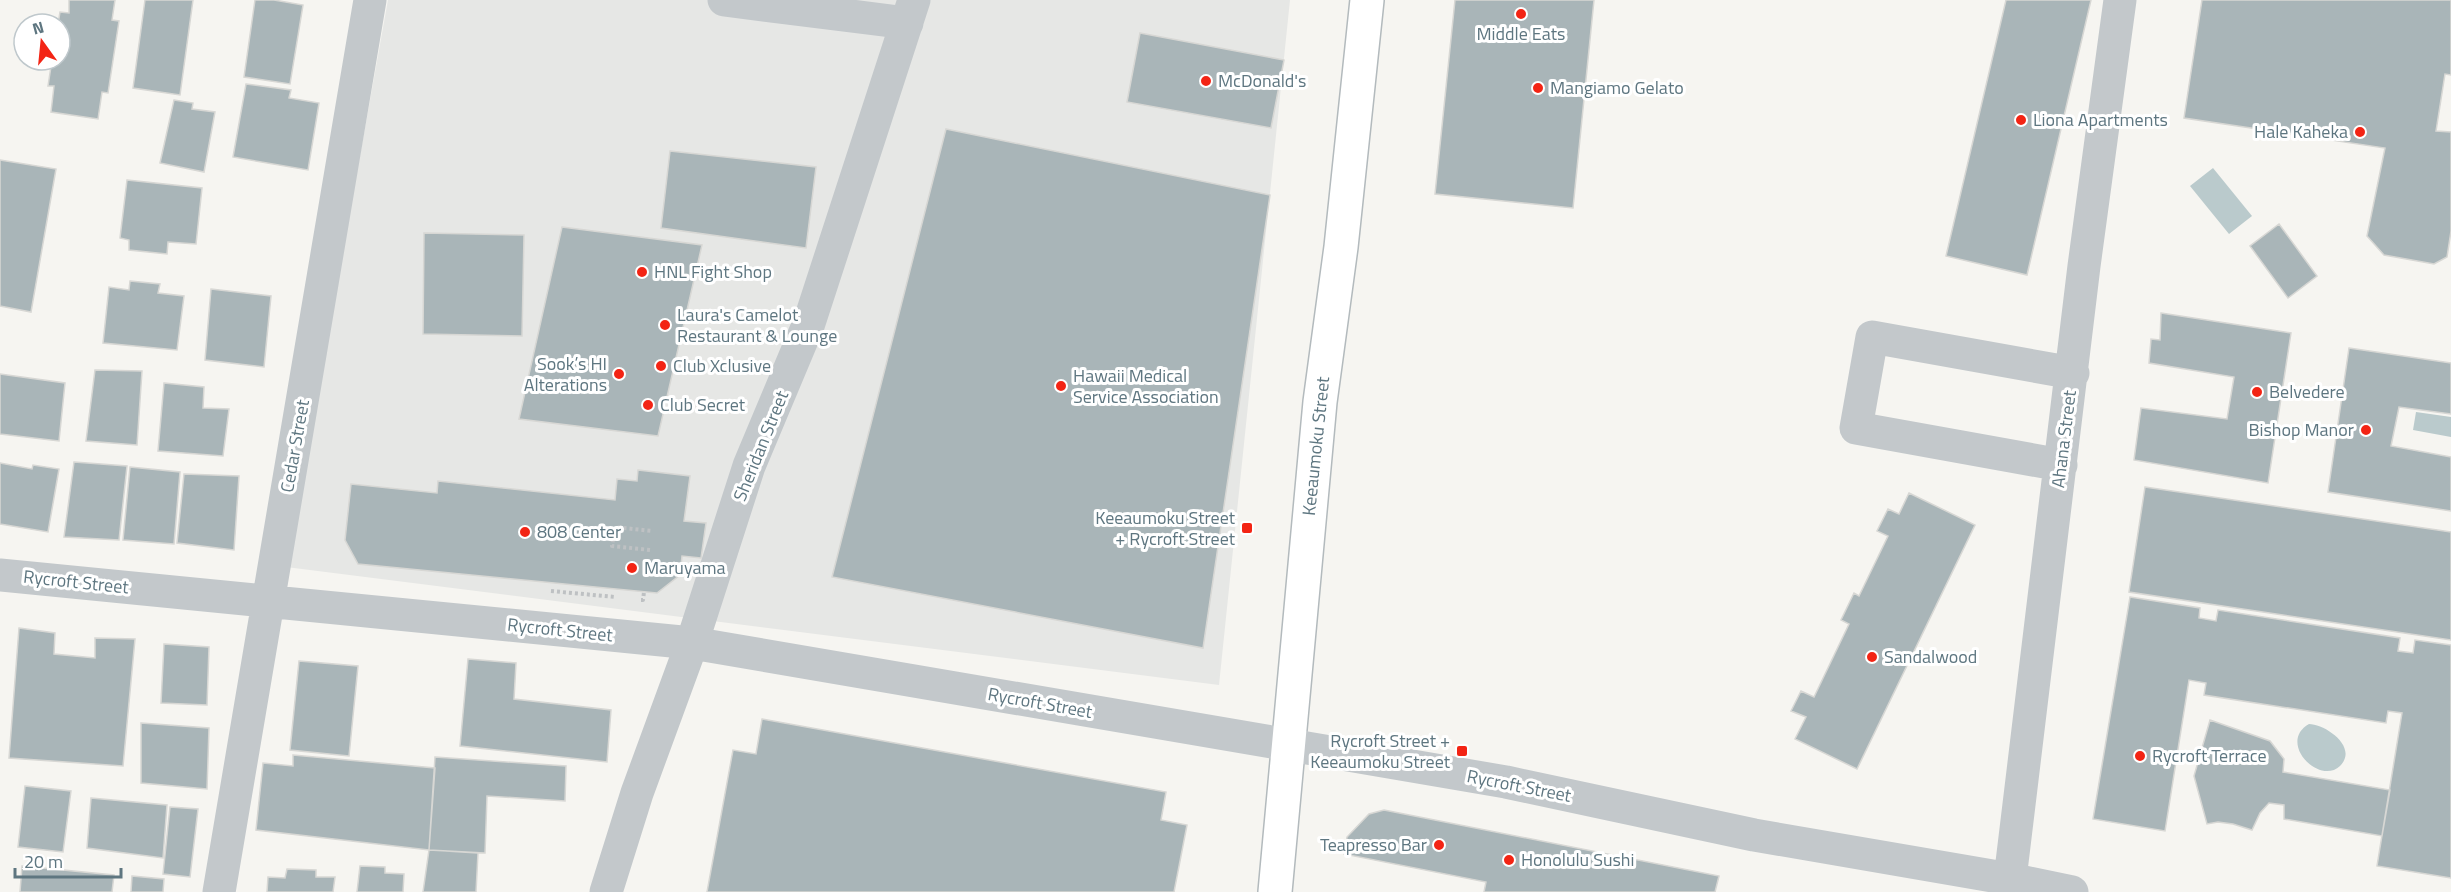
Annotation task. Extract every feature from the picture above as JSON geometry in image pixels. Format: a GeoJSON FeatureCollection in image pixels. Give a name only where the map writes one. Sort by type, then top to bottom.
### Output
{"type":"FeatureCollection","features":[{"type":"Feature","properties":{"kind":"main road","name":"Keeaumoku Street"},"geometry":{"type":"LineString","coordinates":[[1275,892],[1320,402],[1341,247],[1367,0]]}},
{"type":"Feature","properties":{"kind":"street","name":"Cedar Street"},"geometry":{"type":"LineString","coordinates":[[219,892],[370,0]]}},
{"type":"Feature","properties":{"kind":"street"},"geometry":{"type":"LineString","coordinates":[[724,0],[910,11]]}},
{"type":"Feature","properties":{"kind":"street","name":"Ahana Street"},"geometry":{"type":"LineString","coordinates":[[2010,879],[2073,373],[2084,266],[2120,0]]}},
{"type":"Feature","properties":{"kind":"street","name":"Sheridan Street"},"geometry":{"type":"LineString","coordinates":[[606,892],[692,643],[749,466],[809,323],[910,11]]}},
{"type":"Feature","properties":{"kind":"street"},"geometry":{"type":"LineString","coordinates":[[2061,465],[1856,428],[1872,337],[2073,373]]}},
{"type":"Feature","properties":{"kind":"street","name":"Rycroft Street"},"geometry":{"type":"LineString","coordinates":[[0,575],[692,643],[1506,782],[1754,835],[2010,879],[2072,892]]}},
{"type":"Feature","properties":{"kind":"path"},"geometry":{"type":"LineString","coordinates":[[650,550],[612,546],[615,527],[652,531]]}},
{"type":"Feature","properties":{"kind":"path"},"geometry":{"type":"LineString","coordinates":[[551,591],[620,598]]}},
{"type":"Feature","properties":{"kind":"path"},"geometry":{"type":"LineString","coordinates":[[631,599],[643,600],[644,592]]}},
{"type":"Feature","properties":{"kind":"shaded area"},"geometry":{"type":"Polygon","coordinates":[[[388,0],[1290,0],[1219,685],[286,567],[388,0]]]}},
{"type":"Feature","properties":{"kind":"shaded area"},"geometry":{"type":"Polygon","coordinates":[[[2213,168],[2252,216],[2229,234],[2190,186],[2213,168]]]}},
{"type":"Feature","properties":{"kind":"shaded area"},"geometry":{"type":"Polygon","coordinates":[[[2416,412],[2451,417],[2451,437],[2413,430],[2416,412]]]}},
{"type":"Feature","properties":{"kind":"shaded area"},"geometry":{"type":"Polygon","coordinates":[[[2309,724],[2331,732],[2343,744],[2345,759],[2340,766],[2331,771],[2322,770],[2305,759],[2299,750],[2297,741],[2300,732],[2309,724]]]}},
{"type":"Feature","properties":{"kind":"building"},"geometry":{"type":"Polygon","coordinates":[[[69,0],[115,0],[112,20],[119,21],[108,93],[102,92],[98,119],[51,112],[54,86],[48,86],[50,72],[72,72],[72,12],[69,12],[69,0]]]}},
{"type":"Feature","properties":{"kind":"building"},"geometry":{"type":"Polygon","coordinates":[[[145,0],[193,0],[180,95],[133,88],[145,0]]]}},
{"type":"Feature","properties":{"kind":"building"},"geometry":{"type":"Polygon","coordinates":[[[255,0],[274,0],[303,5],[290,84],[244,77],[255,0]]]}},
{"type":"Feature","properties":{"kind":"building"},"geometry":{"type":"Polygon","coordinates":[[[1455,0],[1594,0],[1573,208],[1435,194],[1455,0]]]}},
{"type":"Feature","properties":{"kind":"building","name":"Liona Apartments"},"geometry":{"type":"Polygon","coordinates":[[[2006,0],[2091,0],[2027,275],[1946,256],[2006,0]]]}},
{"type":"Feature","properties":{"kind":"building","name":"Hale Kaheka"},"geometry":{"type":"Polygon","coordinates":[[[2202,0],[2451,0],[2451,75],[2445,74],[2436,131],[2451,132],[2451,231],[2447,257],[2434,264],[2384,255],[2367,236],[2385,148],[2184,118],[2202,0]]]}},
{"type":"Feature","properties":{"kind":"building","name":"McDonald's"},"geometry":{"type":"Polygon","coordinates":[[[1140,33],[1284,60],[1271,128],[1127,102],[1140,33]]]}},
{"type":"Feature","properties":{"kind":"building"},"geometry":{"type":"Polygon","coordinates":[[[246,84],[291,90],[289,98],[319,103],[308,170],[233,157],[246,84]]]}},
{"type":"Feature","properties":{"kind":"building"},"geometry":{"type":"Polygon","coordinates":[[[174,100],[193,103],[192,109],[215,112],[204,172],[160,163],[174,100]]]}},
{"type":"Feature","properties":{"kind":"building","name":"Hawaii Medical Service Association"},"geometry":{"type":"Polygon","coordinates":[[[946,129],[1270,195],[1203,648],[832,577],[946,129]]]}},
{"type":"Feature","properties":{"kind":"building"},"geometry":{"type":"Polygon","coordinates":[[[670,151],[816,167],[806,248],[661,228],[670,151]]]}},
{"type":"Feature","properties":{"kind":"building"},"geometry":{"type":"Polygon","coordinates":[[[0,160],[56,169],[31,312],[0,306],[0,160]]]}},
{"type":"Feature","properties":{"kind":"building"},"geometry":{"type":"Polygon","coordinates":[[[127,180],[202,188],[196,244],[168,242],[167,254],[129,250],[129,240],[120,238],[127,180]]]}},
{"type":"Feature","properties":{"kind":"building"},"geometry":{"type":"Polygon","coordinates":[[[2279,224],[2317,276],[2288,298],[2250,246],[2279,224]]]}},
{"type":"Feature","properties":{"kind":"building"},"geometry":{"type":"Polygon","coordinates":[[[562,227],[702,245],[658,436],[519,419],[562,227]]]}},
{"type":"Feature","properties":{"kind":"building"},"geometry":{"type":"Polygon","coordinates":[[[424,233],[524,235],[522,336],[423,334],[424,233]]]}},
{"type":"Feature","properties":{"kind":"building"},"geometry":{"type":"Polygon","coordinates":[[[130,281],[160,284],[158,293],[184,296],[177,350],[103,343],[109,287],[129,290],[130,281]]]}},
{"type":"Feature","properties":{"kind":"building"},"geometry":{"type":"Polygon","coordinates":[[[211,289],[271,296],[264,367],[205,360],[211,289]]]}},
{"type":"Feature","properties":{"kind":"building","name":"Belvedere"},"geometry":{"type":"Polygon","coordinates":[[[2161,313],[2291,333],[2268,483],[2134,460],[2141,408],[2227,419],[2234,377],[2149,363],[2151,339],[2160,340],[2161,313]]]}},
{"type":"Feature","properties":{"kind":"building","name":"Bishop Manor"},"geometry":{"type":"Polygon","coordinates":[[[2349,348],[2451,363],[2451,414],[2399,407],[2391,446],[2451,457],[2451,511],[2328,492],[2349,348]]]}},
{"type":"Feature","properties":{"kind":"building"},"geometry":{"type":"Polygon","coordinates":[[[95,370],[142,371],[137,445],[86,441],[95,370]]]}},
{"type":"Feature","properties":{"kind":"building"},"geometry":{"type":"Polygon","coordinates":[[[0,374],[65,383],[59,441],[0,434],[0,374]]]}},
{"type":"Feature","properties":{"kind":"building"},"geometry":{"type":"Polygon","coordinates":[[[164,383],[204,387],[203,408],[229,409],[223,456],[158,451],[164,383]]]}},
{"type":"Feature","properties":{"kind":"building"},"geometry":{"type":"Polygon","coordinates":[[[74,462],[127,466],[119,540],[64,537],[74,462]]]}},
{"type":"Feature","properties":{"kind":"building"},"geometry":{"type":"Polygon","coordinates":[[[0,463],[32,469],[33,465],[59,469],[48,532],[0,524],[0,463]]]}},
{"type":"Feature","properties":{"kind":"building"},"geometry":{"type":"Polygon","coordinates":[[[130,467],[180,472],[174,544],[123,540],[130,467]]]}},
{"type":"Feature","properties":{"kind":"building","name":"808 Center"},"geometry":{"type":"Polygon","coordinates":[[[638,470],[690,476],[684,521],[706,523],[701,558],[682,556],[680,575],[657,593],[358,564],[345,540],[351,484],[437,493],[438,481],[615,500],[617,479],[637,481],[638,470]]]}},
{"type":"Feature","properties":{"kind":"building"},"geometry":{"type":"Polygon","coordinates":[[[184,474],[239,476],[234,550],[177,543],[184,474]]]}},
{"type":"Feature","properties":{"kind":"building"},"geometry":{"type":"Polygon","coordinates":[[[2145,487],[2451,532],[2451,640],[2129,592],[2145,487]]]}},
{"type":"Feature","properties":{"kind":"building","name":"Sandalwood"},"geometry":{"type":"Polygon","coordinates":[[[1909,493],[1975,525],[1857,769],[1795,739],[1806,717],[1791,711],[1801,691],[1814,697],[1849,624],[1841,620],[1854,593],[1859,596],[1888,536],[1877,531],[1888,509],[1899,514],[1909,493]]]}},
{"type":"Feature","properties":{"kind":"building","name":"Rycroft Terrace"},"geometry":{"type":"Polygon","coordinates":[[[2130,597],[2200,608],[2199,618],[2216,621],[2218,610],[2400,638],[2398,651],[2413,653],[2415,640],[2451,645],[2451,878],[2377,866],[2402,713],[2388,711],[2386,723],[2204,695],[2206,683],[2189,680],[2165,831],[2093,819],[2130,597]]]}},
{"type":"Feature","properties":{"kind":"building"},"geometry":{"type":"Polygon","coordinates":[[[19,628],[55,633],[54,654],[95,658],[95,638],[135,639],[123,766],[9,758],[19,628]]]}},
{"type":"Feature","properties":{"kind":"building"},"geometry":{"type":"Polygon","coordinates":[[[164,644],[209,647],[207,705],[161,703],[164,644]]]}},
{"type":"Feature","properties":{"kind":"building"},"geometry":{"type":"Polygon","coordinates":[[[468,659],[516,663],[514,699],[611,710],[607,762],[460,746],[468,659]]]}},
{"type":"Feature","properties":{"kind":"building"},"geometry":{"type":"Polygon","coordinates":[[[299,661],[358,666],[349,756],[290,750],[299,661]]]}},
{"type":"Feature","properties":{"kind":"building"},"geometry":{"type":"Polygon","coordinates":[[[762,719],[1166,792],[1161,820],[1187,825],[1174,892],[707,892],[733,750],[756,754],[762,719]]]}},
{"type":"Feature","properties":{"kind":"building"},"geometry":{"type":"Polygon","coordinates":[[[2210,720],[2270,741],[2284,759],[2283,772],[2390,790],[2382,836],[2284,819],[2284,805],[2269,803],[2260,813],[2252,830],[2218,822],[2207,824],[2194,776],[2210,720]]]}},
{"type":"Feature","properties":{"kind":"building"},"geometry":{"type":"Polygon","coordinates":[[[141,723],[209,728],[207,789],[141,783],[141,723]]]}},
{"type":"Feature","properties":{"kind":"building"},"geometry":{"type":"Polygon","coordinates":[[[293,755],[435,768],[429,850],[256,830],[263,763],[293,766],[293,755]]]}},
{"type":"Feature","properties":{"kind":"building"},"geometry":{"type":"Polygon","coordinates":[[[435,757],[566,766],[565,801],[487,796],[485,853],[429,850],[435,757]]]}},
{"type":"Feature","properties":{"kind":"building"},"geometry":{"type":"Polygon","coordinates":[[[25,786],[71,791],[63,852],[18,847],[25,786]]]}},
{"type":"Feature","properties":{"kind":"building"},"geometry":{"type":"Polygon","coordinates":[[[91,798],[167,805],[163,858],[87,848],[91,798]]]}},
{"type":"Feature","properties":{"kind":"building"},"geometry":{"type":"Polygon","coordinates":[[[170,807],[198,809],[190,877],[163,874],[170,807]]]}},
{"type":"Feature","properties":{"kind":"building"},"geometry":{"type":"Polygon","coordinates":[[[1384,810],[1719,876],[1715,892],[1484,892],[1486,882],[1344,854],[1347,837],[1369,814],[1384,810]]]}},
{"type":"Feature","properties":{"kind":"building"},"geometry":{"type":"Polygon","coordinates":[[[429,850],[478,853],[476,892],[423,892],[429,850]]]}},
{"type":"Feature","properties":{"kind":"building"},"geometry":{"type":"Polygon","coordinates":[[[22,866],[114,875],[112,892],[20,892],[22,866]]]}},
{"type":"Feature","properties":{"kind":"building"},"geometry":{"type":"Polygon","coordinates":[[[360,866],[385,867],[385,873],[404,874],[403,892],[357,892],[360,866]]]}},
{"type":"Feature","properties":{"kind":"building"},"geometry":{"type":"Polygon","coordinates":[[[287,869],[316,870],[316,877],[335,877],[333,892],[267,892],[268,877],[285,878],[287,869]]]}},
{"type":"Feature","properties":{"kind":"building"},"geometry":{"type":"Polygon","coordinates":[[[132,876],[164,879],[163,892],[131,892],[132,876]]]}},
{"type":"Feature","properties":{"kind":"place","name":"Middle Eats"},"geometry":{"type":"Point","coordinates":[1521,14]}},
{"type":"Feature","properties":{"kind":"place","name":"McDonald's"},"geometry":{"type":"Point","coordinates":[1206,81]}},
{"type":"Feature","properties":{"kind":"place","name":"Mangiamo Gelato"},"geometry":{"type":"Point","coordinates":[1538,88]}},
{"type":"Feature","properties":{"kind":"place","name":"Liona Apartments"},"geometry":{"type":"Point","coordinates":[2021,120]}},
{"type":"Feature","properties":{"kind":"place","name":"Hale Kaheka"},"geometry":{"type":"Point","coordinates":[2360,132]}},
{"type":"Feature","properties":{"kind":"place","name":"HNL Fight Shop"},"geometry":{"type":"Point","coordinates":[642,272]}},
{"type":"Feature","properties":{"kind":"place","name":"Laura's Camelot Restaurant & Lounge"},"geometry":{"type":"Point","coordinates":[665,325]}},
{"type":"Feature","properties":{"kind":"place","name":"Club Xclusive"},"geometry":{"type":"Point","coordinates":[661,366]}},
{"type":"Feature","properties":{"kind":"place","name":"Sook’s HI Alterations"},"geometry":{"type":"Point","coordinates":[619,374]}},
{"type":"Feature","properties":{"kind":"place","name":"Hawaii Medical Service Association"},"geometry":{"type":"Point","coordinates":[1061,386]}},
{"type":"Feature","properties":{"kind":"place","name":"Belvedere"},"geometry":{"type":"Point","coordinates":[2257,392]}},
{"type":"Feature","properties":{"kind":"place","name":"Club Secret"},"geometry":{"type":"Point","coordinates":[648,405]}},
{"type":"Feature","properties":{"kind":"place","name":"Bishop Manor"},"geometry":{"type":"Point","coordinates":[2366,430]}},
{"type":"Feature","properties":{"kind":"place","name":"Keeaumoku Street + Rycroft Street"},"geometry":{"type":"Point","coordinates":[1247,528]}},
{"type":"Feature","properties":{"kind":"place","name":"808 Center"},"geometry":{"type":"Point","coordinates":[525,532]}},
{"type":"Feature","properties":{"kind":"place","name":"Maruyama"},"geometry":{"type":"Point","coordinates":[632,568]}},
{"type":"Feature","properties":{"kind":"place","name":"Sandalwood"},"geometry":{"type":"Point","coordinates":[1872,657]}},
{"type":"Feature","properties":{"kind":"place","name":"Rycroft Street + Keeaumoku Street"},"geometry":{"type":"Point","coordinates":[1462,751]}},
{"type":"Feature","properties":{"kind":"place","name":"Rycroft Terrace"},"geometry":{"type":"Point","coordinates":[2140,756]}},
{"type":"Feature","properties":{"kind":"place","name":"Teapresso Bar"},"geometry":{"type":"Point","coordinates":[1439,845]}},
{"type":"Feature","properties":{"kind":"place","name":"Honolulu Sushi"},"geometry":{"type":"Point","coordinates":[1509,860]}}]}
